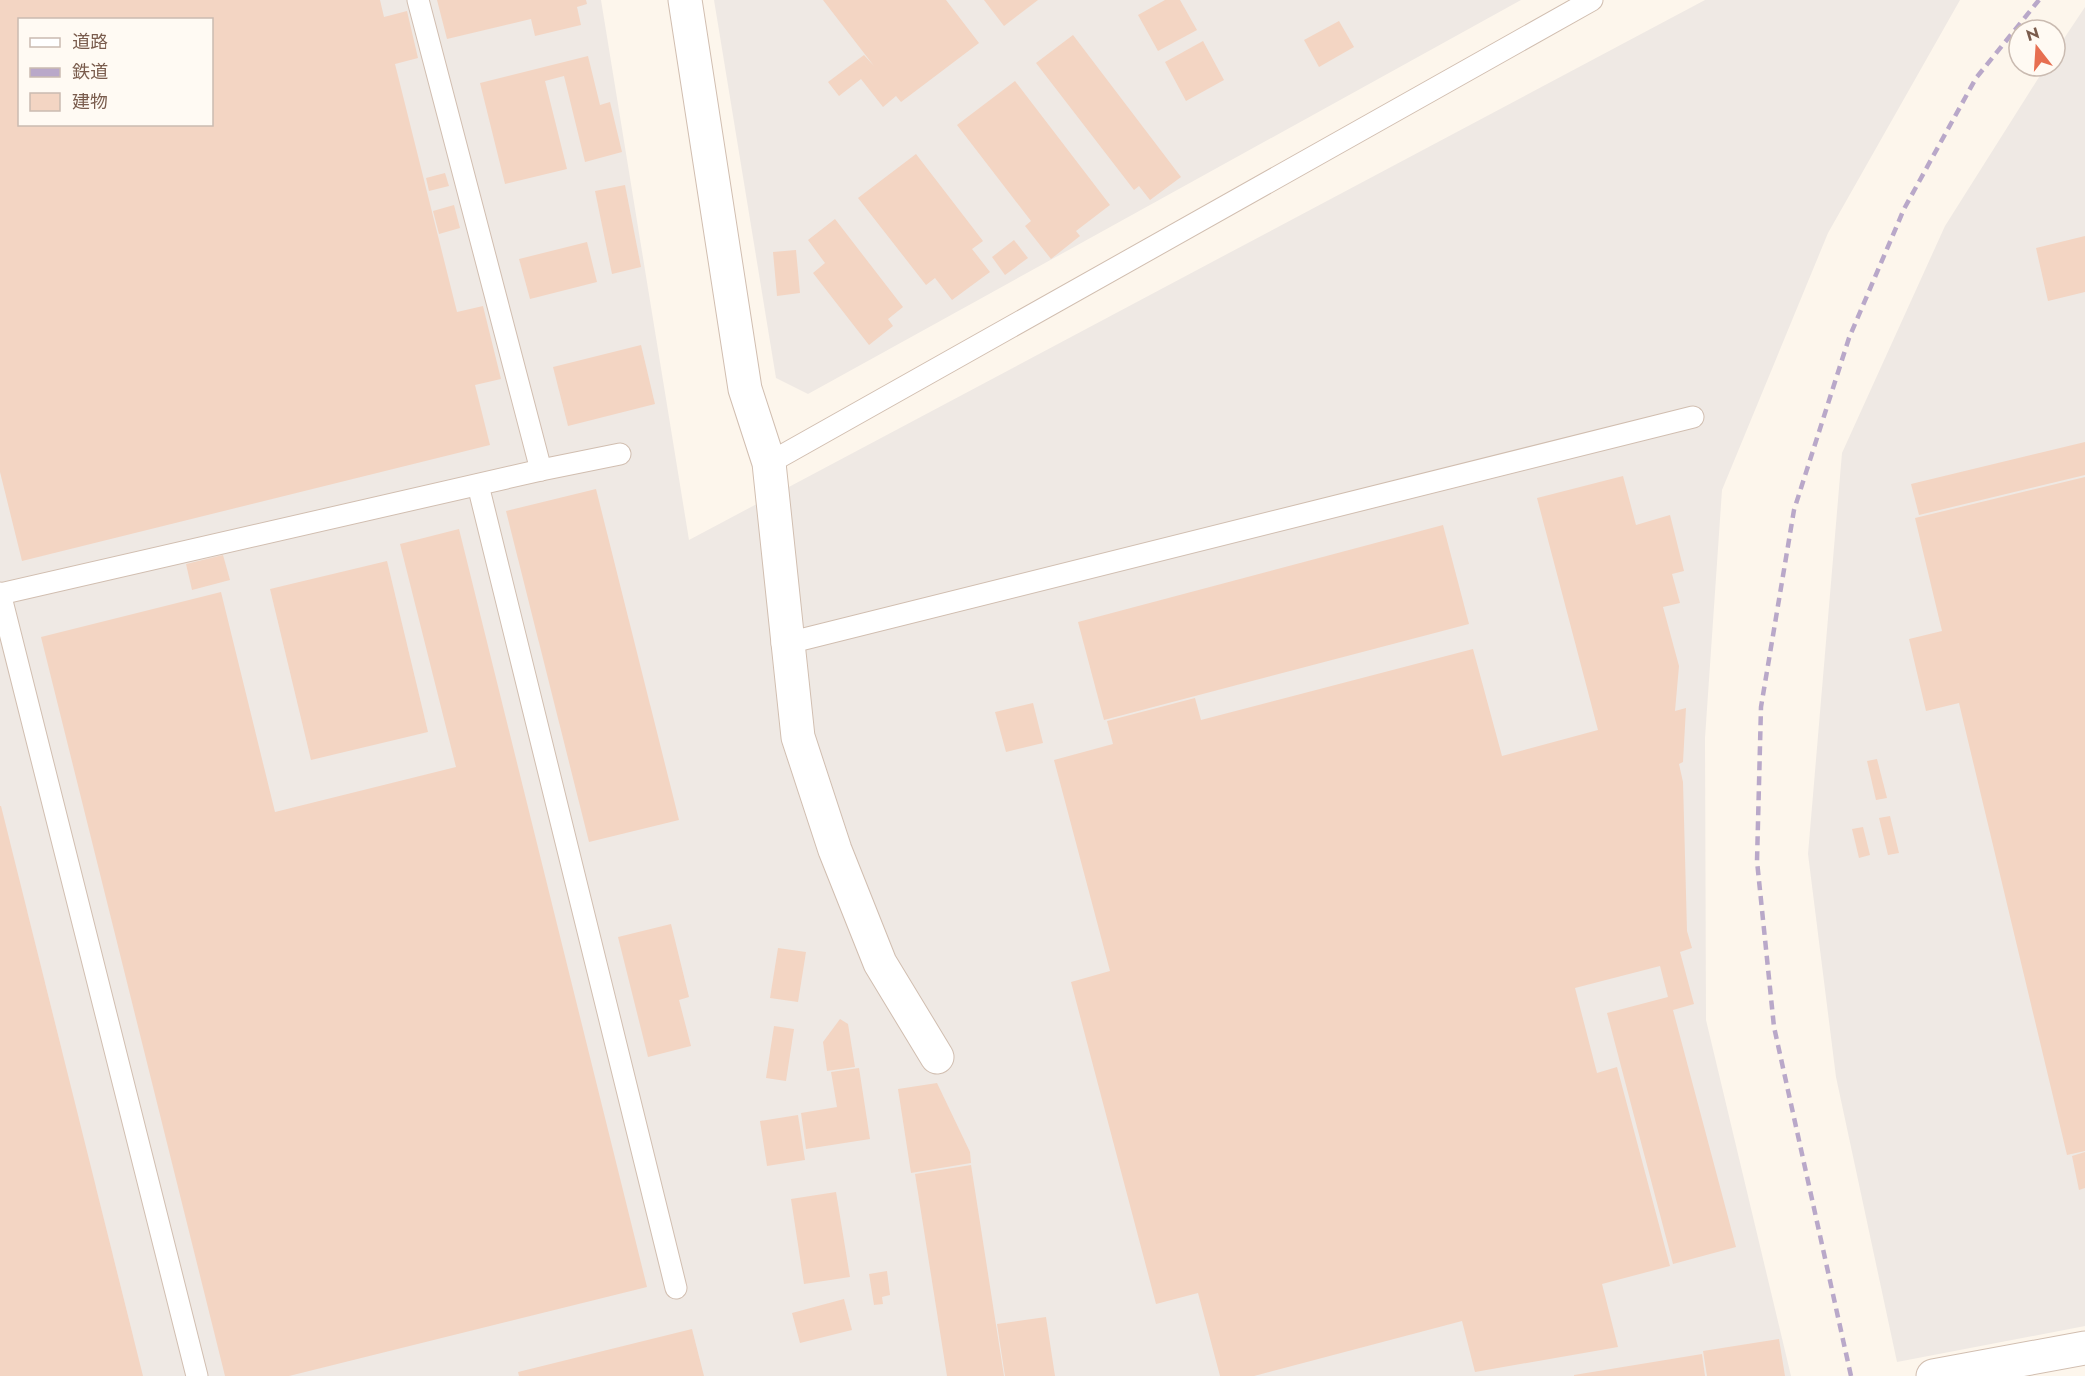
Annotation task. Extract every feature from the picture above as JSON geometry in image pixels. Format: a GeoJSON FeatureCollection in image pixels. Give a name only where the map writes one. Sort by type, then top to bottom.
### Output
{"type":"FeatureCollection","features":[{"type":"Feature","properties":{"kind":"street"},"geometry":{"type":"LineString","coordinates":[[685,0],[745,390],[769,464],[798,737],[835,850],[880,963],[937,1057]]}},
{"type":"Feature","properties":{"kind":"street"},"geometry":{"type":"LineString","coordinates":[[1933,1376],[2085,1348]]}},
{"type":"Feature","properties":{"kind":"lane"},"geometry":{"type":"LineString","coordinates":[[418,0],[541,470]]}},
{"type":"Feature","properties":{"kind":"lane"},"geometry":{"type":"LineString","coordinates":[[769,464],[1592,0]]}},
{"type":"Feature","properties":{"kind":"lane"},"geometry":{"type":"LineString","coordinates":[[788,643],[1693,417]]}},
{"type":"Feature","properties":{"kind":"lane"},"geometry":{"type":"LineString","coordinates":[[197,1376],[0,594],[620,454]]}},
{"type":"Feature","properties":{"kind":"lane"},"geometry":{"type":"LineString","coordinates":[[478,485],[676,1288]]}},
{"type":"Feature","properties":{"kind":"shaded area"},"geometry":{"type":"Polygon","coordinates":[[[0,0],[601,0],[689,540],[1705,0],[1960,0],[1828,233],[1722,490],[1705,738],[1706,1020],[1791,1376],[0,1376],[0,0]]]}},
{"type":"Feature","properties":{"kind":"shaded area"},"geometry":{"type":"Polygon","coordinates":[[[714,0],[1521,0],[808,394],[776,378],[714,0]]]}},
{"type":"Feature","properties":{"kind":"shaded area"},"geometry":{"type":"Polygon","coordinates":[[[2085,7],[2085,1326],[1897,1362],[1836,1077],[1808,854],[1842,453],[1945,226],[2038,78],[2067,78],[2067,34],[2085,7]]]}},
{"type":"Feature","properties":{"kind":"building"},"geometry":{"type":"Polygon","coordinates":[[[0,0],[380,0],[384,17],[407,11],[418,58],[395,64],[457,312],[483,306],[501,379],[475,385],[490,445],[22,561],[0,472],[0,0]]]}},
{"type":"Feature","properties":{"kind":"building"},"geometry":{"type":"Polygon","coordinates":[[[437,0],[586,0],[587,4],[577,7],[581,25],[535,36],[531,19],[447,39],[437,0]]]}},
{"type":"Feature","properties":{"kind":"building"},"geometry":{"type":"Polygon","coordinates":[[[823,0],[946,0],[979,43],[901,102],[896,96],[883,107],[861,79],[839,96],[828,82],[864,55],[874,66],[823,0]]]}},
{"type":"Feature","properties":{"kind":"building"},"geometry":{"type":"Polygon","coordinates":[[[984,0],[1038,0],[1004,26],[984,0]]]}},
{"type":"Feature","properties":{"kind":"building"},"geometry":{"type":"Polygon","coordinates":[[[1165,0],[1180,0],[1197,30],[1158,51],[1138,15],[1165,0]]]}},
{"type":"Feature","properties":{"kind":"building"},"geometry":{"type":"Polygon","coordinates":[[[1339,21],[1354,47],[1319,67],[1304,40],[1339,21]]]}},
{"type":"Feature","properties":{"kind":"building"},"geometry":{"type":"Polygon","coordinates":[[[1073,35],[1181,177],[1150,200],[1139,186],[1134,190],[1036,63],[1073,35]]]}},
{"type":"Feature","properties":{"kind":"building"},"geometry":{"type":"Polygon","coordinates":[[[1203,41],[1224,80],[1186,101],[1165,62],[1203,41]]]}},
{"type":"Feature","properties":{"kind":"building"},"geometry":{"type":"Polygon","coordinates":[[[588,56],[600,105],[610,102],[622,152],[585,162],[564,76],[545,81],[567,169],[505,184],[480,83],[588,56]]]}},
{"type":"Feature","properties":{"kind":"building"},"geometry":{"type":"Polygon","coordinates":[[[1015,81],[1110,205],[1076,231],[1080,236],[1051,259],[1025,226],[1031,221],[957,125],[1015,81]]]}},
{"type":"Feature","properties":{"kind":"building"},"geometry":{"type":"Polygon","coordinates":[[[916,154],[983,241],[972,249],[990,272],[952,300],[935,278],[926,285],[858,198],[916,154]]]}},
{"type":"Feature","properties":{"kind":"building"},"geometry":{"type":"Polygon","coordinates":[[[445,173],[449,186],[429,191],[426,178],[445,173]]]}},
{"type":"Feature","properties":{"kind":"building"},"geometry":{"type":"Polygon","coordinates":[[[625,185],[641,267],[612,274],[595,191],[625,185]]]}},
{"type":"Feature","properties":{"kind":"building"},"geometry":{"type":"Polygon","coordinates":[[[454,205],[460,228],[439,234],[433,211],[454,205]]]}},
{"type":"Feature","properties":{"kind":"building"},"geometry":{"type":"Polygon","coordinates":[[[835,219],[903,307],[888,319],[893,326],[869,345],[813,273],[825,263],[808,240],[835,219]]]}},
{"type":"Feature","properties":{"kind":"building"},"geometry":{"type":"Polygon","coordinates":[[[2085,236],[2085,292],[2048,301],[2036,248],[2085,236]]]}},
{"type":"Feature","properties":{"kind":"building"},"geometry":{"type":"Polygon","coordinates":[[[1014,240],[1028,258],[1005,275],[992,257],[1014,240]]]}},
{"type":"Feature","properties":{"kind":"building"},"geometry":{"type":"Polygon","coordinates":[[[587,242],[597,282],[530,299],[519,259],[587,242]]]}},
{"type":"Feature","properties":{"kind":"building"},"geometry":{"type":"Polygon","coordinates":[[[796,250],[800,293],[777,296],[773,252],[796,250]]]}},
{"type":"Feature","properties":{"kind":"building"},"geometry":{"type":"Polygon","coordinates":[[[641,345],[655,404],[568,426],[553,367],[641,345]]]}},
{"type":"Feature","properties":{"kind":"building"},"geometry":{"type":"Polygon","coordinates":[[[2085,442],[2085,475],[1919,515],[1911,484],[2085,442]]]}},
{"type":"Feature","properties":{"kind":"building"},"geometry":{"type":"Polygon","coordinates":[[[1623,476],[1636,525],[1670,515],[1684,571],[1672,574],[1680,603],[1663,607],[1679,666],[1675,711],[1686,708],[1683,762],[1679,764],[1683,782],[1687,931],[1692,948],[1680,952],[1694,1004],[1673,1010],[1736,1247],[1673,1264],[1607,1013],[1668,997],[1660,966],[1575,988],[1597,1073],[1617,1067],[1670,1266],[1602,1284],[1618,1347],[1475,1372],[1462,1321],[1254,1376],[1220,1376],[1198,1293],[1156,1304],[1071,982],[1110,971],[1054,760],[1113,744],[1107,721],[1195,698],[1201,720],[1473,649],[1502,756],[1598,730],[1537,498],[1623,476]]]}},
{"type":"Feature","properties":{"kind":"building"},"geometry":{"type":"Polygon","coordinates":[[[2085,477],[2085,1151],[2067,1155],[1959,703],[1926,711],[1909,639],[1942,631],[1915,518],[2085,477]]]}},
{"type":"Feature","properties":{"kind":"building"},"geometry":{"type":"Polygon","coordinates":[[[596,489],[679,820],[589,842],[506,511],[596,489]]]}},
{"type":"Feature","properties":{"kind":"building"},"geometry":{"type":"Polygon","coordinates":[[[1443,525],[1469,624],[1104,720],[1078,622],[1443,525]]]}},
{"type":"Feature","properties":{"kind":"building"},"geometry":{"type":"Polygon","coordinates":[[[459,529],[647,1287],[289,1376],[225,1376],[41,637],[221,592],[275,812],[456,767],[400,544],[459,529]]]}},
{"type":"Feature","properties":{"kind":"building"},"geometry":{"type":"Polygon","coordinates":[[[223,555],[230,580],[192,590],[186,564],[223,555]]]}},
{"type":"Feature","properties":{"kind":"building"},"geometry":{"type":"Polygon","coordinates":[[[387,561],[428,732],[311,760],[270,589],[387,561]]]}},
{"type":"Feature","properties":{"kind":"building"},"geometry":{"type":"Polygon","coordinates":[[[1033,703],[1043,743],[1006,752],[995,712],[1033,703]]]}},
{"type":"Feature","properties":{"kind":"building"},"geometry":{"type":"Polygon","coordinates":[[[1877,759],[1887,798],[1876,800],[1867,761],[1877,759]]]}},
{"type":"Feature","properties":{"kind":"building"},"geometry":{"type":"Polygon","coordinates":[[[1,806],[143,1376],[0,1376],[1,806]]]}},
{"type":"Feature","properties":{"kind":"building"},"geometry":{"type":"Polygon","coordinates":[[[1890,816],[1899,853],[1888,855],[1879,818],[1890,816]]]}},
{"type":"Feature","properties":{"kind":"building"},"geometry":{"type":"Polygon","coordinates":[[[1863,827],[1870,855],[1859,858],[1852,829],[1863,827]]]}},
{"type":"Feature","properties":{"kind":"building"},"geometry":{"type":"Polygon","coordinates":[[[671,924],[689,997],[679,1000],[691,1046],[648,1057],[618,937],[671,924]]]}},
{"type":"Feature","properties":{"kind":"building"},"geometry":{"type":"Polygon","coordinates":[[[778,948],[806,952],[798,1002],[770,998],[778,948]]]}},
{"type":"Feature","properties":{"kind":"building"},"geometry":{"type":"Polygon","coordinates":[[[840,1019],[848,1024],[855,1067],[827,1071],[823,1042],[840,1019]]]}},
{"type":"Feature","properties":{"kind":"building"},"geometry":{"type":"Polygon","coordinates":[[[774,1026],[794,1029],[786,1081],[766,1078],[774,1026]]]}},
{"type":"Feature","properties":{"kind":"building"},"geometry":{"type":"Polygon","coordinates":[[[859,1068],[870,1139],[806,1149],[801,1113],[837,1107],[831,1072],[859,1068]]]}},
{"type":"Feature","properties":{"kind":"building"},"geometry":{"type":"Polygon","coordinates":[[[937,1083],[970,1152],[971,1163],[911,1173],[898,1089],[937,1083]]]}},
{"type":"Feature","properties":{"kind":"building"},"geometry":{"type":"Polygon","coordinates":[[[798,1115],[805,1160],[767,1166],[760,1121],[798,1115]]]}},
{"type":"Feature","properties":{"kind":"building"},"geometry":{"type":"Polygon","coordinates":[[[2085,1152],[2085,1188],[2079,1190],[2072,1156],[2085,1152]]]}},
{"type":"Feature","properties":{"kind":"building"},"geometry":{"type":"Polygon","coordinates":[[[971,1165],[1004,1376],[947,1376],[915,1174],[971,1165]]]}},
{"type":"Feature","properties":{"kind":"building"},"geometry":{"type":"Polygon","coordinates":[[[836,1192],[850,1277],[804,1284],[791,1199],[836,1192]]]}},
{"type":"Feature","properties":{"kind":"building"},"geometry":{"type":"Polygon","coordinates":[[[887,1271],[890,1295],[882,1297],[883,1304],[874,1305],[869,1274],[887,1271]]]}},
{"type":"Feature","properties":{"kind":"building"},"geometry":{"type":"Polygon","coordinates":[[[844,1299],[852,1330],[800,1343],[792,1313],[844,1299]]]}},
{"type":"Feature","properties":{"kind":"building"},"geometry":{"type":"Polygon","coordinates":[[[1046,1317],[1055,1376],[1005,1376],[997,1324],[1046,1317]]]}},
{"type":"Feature","properties":{"kind":"building"},"geometry":{"type":"Polygon","coordinates":[[[692,1329],[704,1376],[519,1376],[518,1372],[692,1329]]]}},
{"type":"Feature","properties":{"kind":"building"},"geometry":{"type":"Polygon","coordinates":[[[1779,1339],[1785,1376],[1707,1376],[1703,1351],[1779,1339]]]}},
{"type":"Feature","properties":{"kind":"building"},"geometry":{"type":"Polygon","coordinates":[[[1702,1354],[1705,1376],[1574,1376],[1574,1375],[1702,1354]]]}},
{"type":"Feature","properties":{"kind":"railway"},"geometry":{"type":"LineString","coordinates":[[1851,1376],[1774,1027],[1757,861],[1761,707],[1794,510],[1849,338],[1904,209],[1976,78],[2039,0]]}}]}
